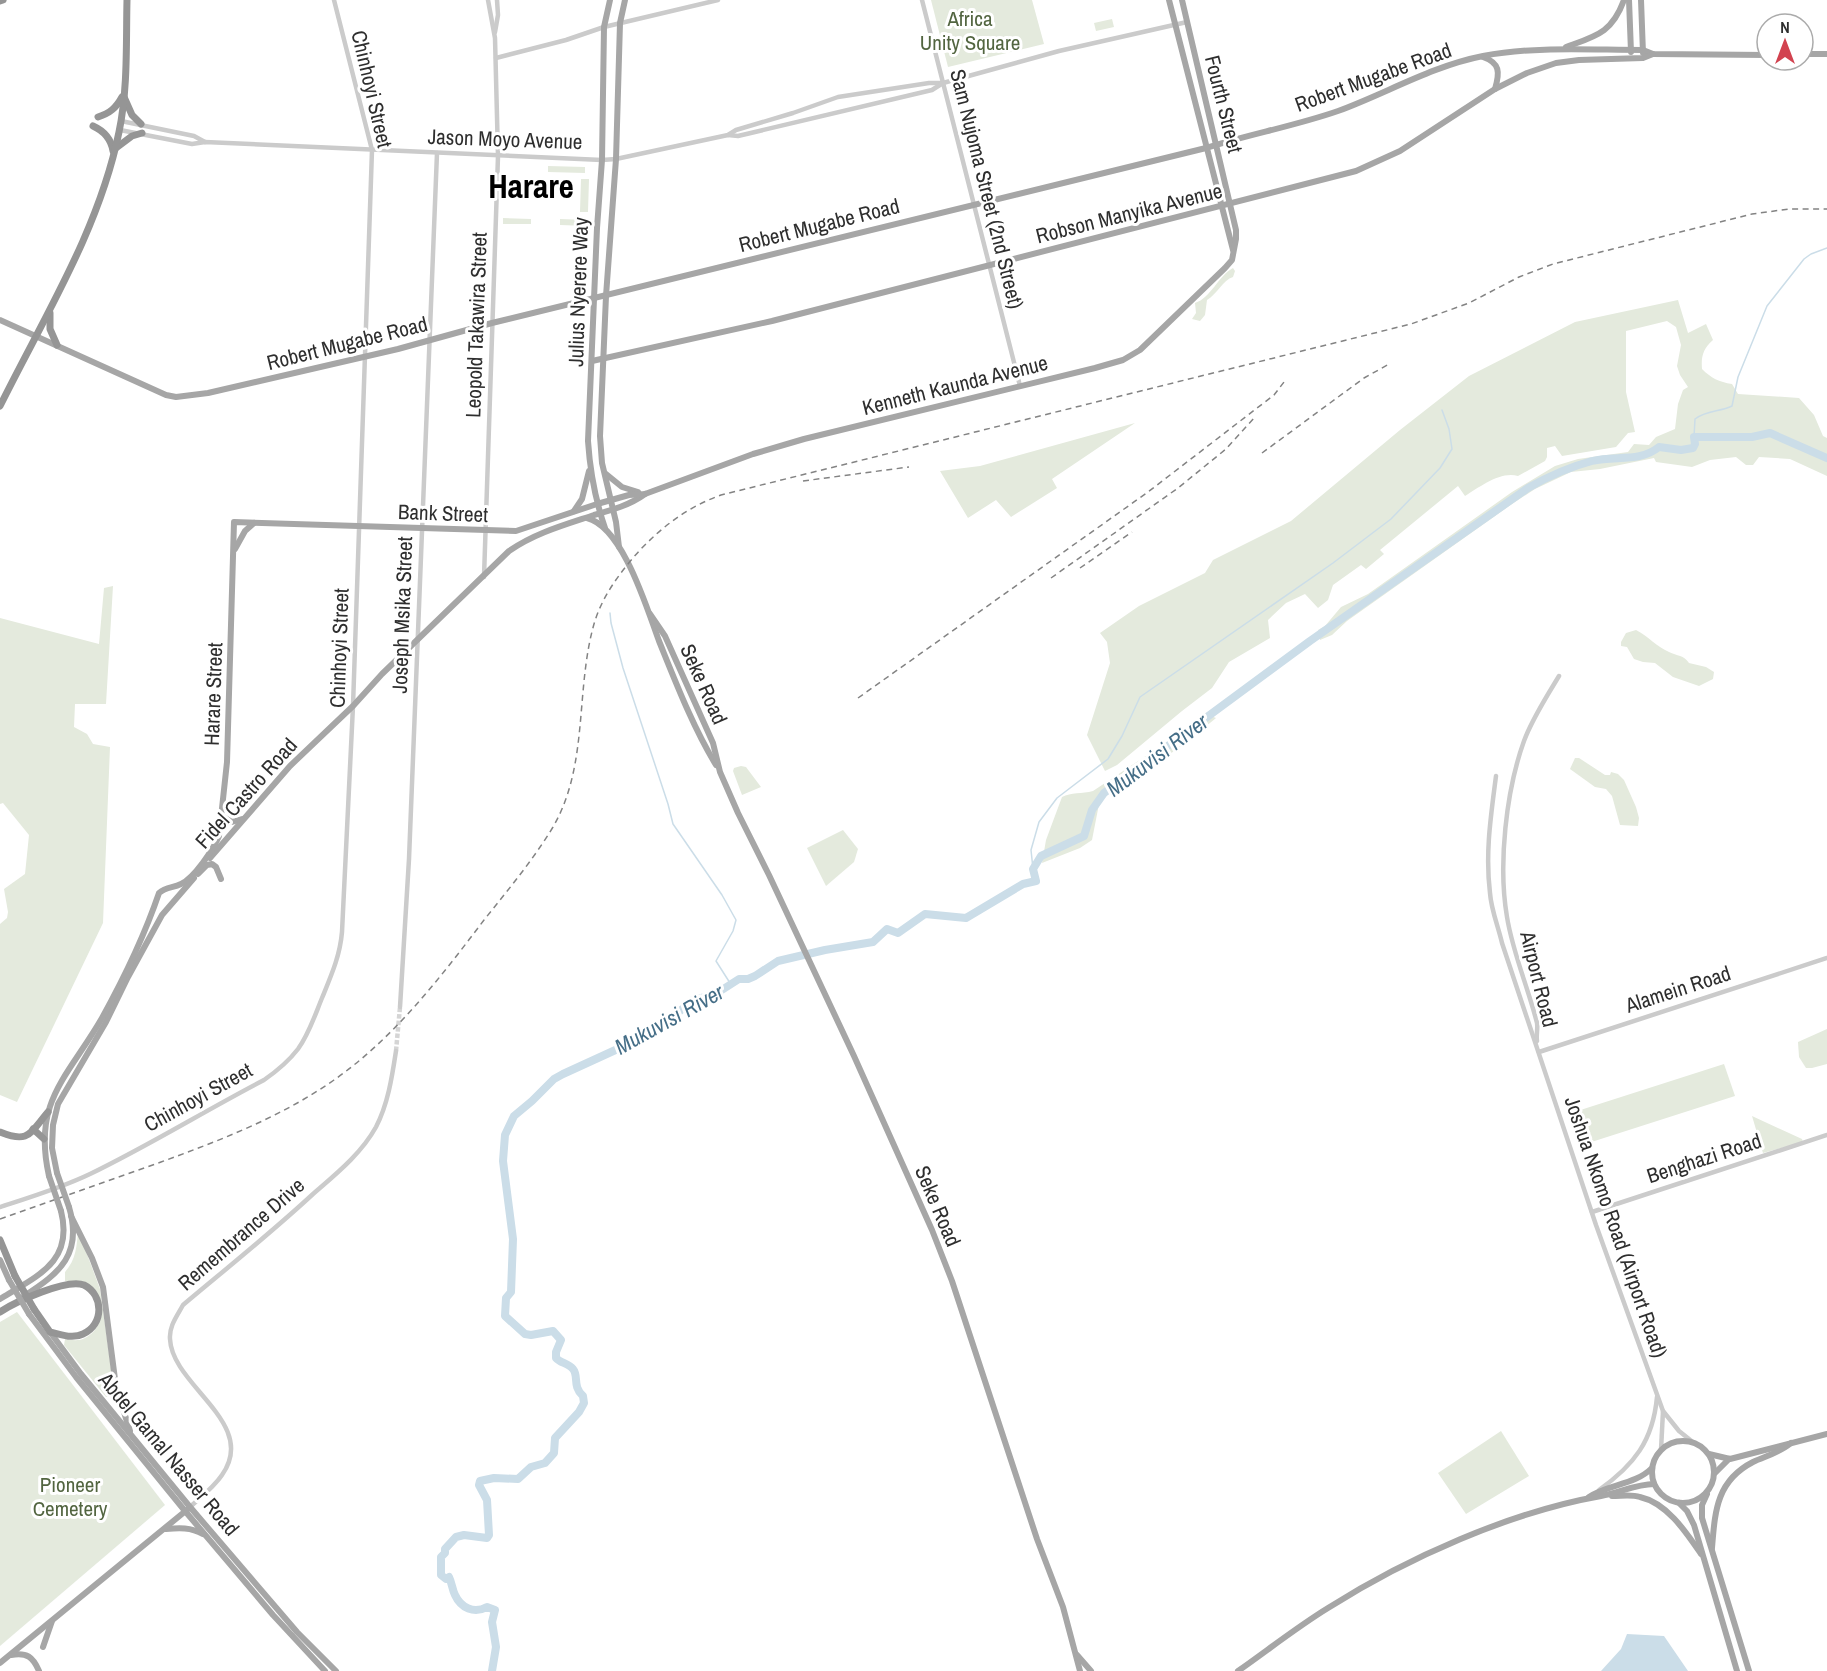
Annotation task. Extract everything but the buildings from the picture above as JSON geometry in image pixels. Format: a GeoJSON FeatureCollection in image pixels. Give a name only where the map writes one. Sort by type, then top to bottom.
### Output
{"type":"FeatureCollection","features":[{"type":"Feature","properties":{"kind":"highway"},"geometry":{"type":"LineString","coordinates":[[121,0],[126,21]]}},
{"type":"Feature","properties":{"kind":"highway"},"geometry":{"type":"LineString","coordinates":[[0,406],[50,310],[99,201],[116,148],[123,95],[127,0]]}},
{"type":"Feature","properties":{"kind":"highway"},"geometry":{"type":"LineString","coordinates":[[98,117],[107,114],[117,106],[123,95]]}},
{"type":"Feature","properties":{"kind":"highway"},"geometry":{"type":"LineString","coordinates":[[123,95],[132,115],[141,124]]}},
{"type":"Feature","properties":{"kind":"highway"},"geometry":{"type":"LineString","coordinates":[[93,126],[103,131],[110,139],[113,156]]}},
{"type":"Feature","properties":{"kind":"highway"},"geometry":{"type":"LineString","coordinates":[[116,148],[132,136],[142,133]]}},
{"type":"Feature","properties":{"kind":"highway"},"geometry":{"type":"LineString","coordinates":[[50,310],[50,329],[57,345]]}},
{"type":"Feature","properties":{"kind":"highway"},"geometry":{"type":"LineString","coordinates":[[0,1131],[12,1137],[22,1138],[48,1112]]}},
{"type":"Feature","properties":{"kind":"highway"},"geometry":{"type":"LineString","coordinates":[[33,1129],[44,1139]]}},
{"type":"Feature","properties":{"kind":"highway","name":"Abdel Gamal Nasser Road"},"geometry":{"type":"LineString","coordinates":[[0,1240],[12,1278],[32,1312],[50,1332]]}},
{"type":"Feature","properties":{"kind":"highway"},"geometry":{"type":"LineString","coordinates":[[2,1311],[65,1284],[80,1284],[94,1293],[99,1310],[89,1330],[76,1336],[50,1332]]}},
{"type":"Feature","properties":{"kind":"main road","name":"Julius Nyerere Way"},"geometry":{"type":"LineString","coordinates":[[605,528],[597,504],[588,441],[593,299],[602,160],[604,27],[610,0]]}},
{"type":"Feature","properties":{"kind":"main road","name":"Julius Nyerere Way"},"geometry":{"type":"LineString","coordinates":[[619,547],[616,522],[600,455],[600,436],[606,296],[616,159],[621,23],[625,0]]}},
{"type":"Feature","properties":{"kind":"main road"},"geometry":{"type":"LineString","coordinates":[[1168,0],[1233,251]]}},
{"type":"Feature","properties":{"kind":"main road","name":"Fourth Street"},"geometry":{"type":"LineString","coordinates":[[1182,0],[1230,205],[1236,239],[1233,251]]}},
{"type":"Feature","properties":{"kind":"main road"},"geometry":{"type":"LineString","coordinates":[[1563,49],[1600,35],[1613,21],[1626,0]]}},
{"type":"Feature","properties":{"kind":"main road"},"geometry":{"type":"LineString","coordinates":[[1626,0],[1631,59]]}},
{"type":"Feature","properties":{"kind":"main road"},"geometry":{"type":"LineString","coordinates":[[1641,0],[1643,58]]}},
{"type":"Feature","properties":{"kind":"main road","name":"Robert Mugabe Road"},"geometry":{"type":"LineString","coordinates":[[0,320],[150,388],[176,397],[239,386],[365,356],[1206,148],[1321,117],[1425,73],[1482,56],[1563,49],[1643,50],[1653,54],[1755,55]]}},
{"type":"Feature","properties":{"kind":"main road","name":"Robert Mugabe Road"},"geometry":{"type":"LineString","coordinates":[[1643,58],[1653,54]]}},
{"type":"Feature","properties":{"kind":"main road"},"geometry":{"type":"LineString","coordinates":[[1482,56],[1495,62],[1497,66],[1499,75],[1495,89]]}},
{"type":"Feature","properties":{"kind":"main road","name":"Robson Manyika Avenue"},"geometry":{"type":"LineString","coordinates":[[592,361],[772,321],[1356,171],[1400,151],[1495,89],[1527,73],[1556,63],[1579,60],[1643,58]]}},
{"type":"Feature","properties":{"kind":"main road","name":"Kenneth Kaunda Avenue"},"geometry":{"type":"LineString","coordinates":[[645,494],[763,451],[1104,366],[1132,356],[1225,268],[1232,260],[1233,251]]}},
{"type":"Feature","properties":{"kind":"main road"},"geometry":{"type":"LineString","coordinates":[[573,512],[584,494],[590,467]]}},
{"type":"Feature","properties":{"kind":"main road"},"geometry":{"type":"LineString","coordinates":[[604,472],[622,487],[645,494]]}},
{"type":"Feature","properties":{"kind":"main road","name":"Bank Street"},"geometry":{"type":"LineString","coordinates":[[234,553],[234,522],[516,531],[597,504],[645,494]]}},
{"type":"Feature","properties":{"kind":"main road","name":"Fidel Castro Road"},"geometry":{"type":"LineString","coordinates":[[71,1216],[57,1173],[52,1148],[53,1125],[58,1104],[169,906],[290,766],[509,551],[527,538],[613,510],[645,494]]}},
{"type":"Feature","properties":{"kind":"main road"},"geometry":{"type":"LineString","coordinates":[[616,522],[627,504]]}},
{"type":"Feature","properties":{"kind":"main road"},"geometry":{"type":"LineString","coordinates":[[587,518],[595,520],[605,528],[619,547]]}},
{"type":"Feature","properties":{"kind":"main road"},"geometry":{"type":"LineString","coordinates":[[234,553],[239,540],[254,523]]}},
{"type":"Feature","properties":{"kind":"main road","name":"Seke Road"},"geometry":{"type":"LineString","coordinates":[[619,547],[650,614],[665,636],[712,743],[720,772],[905,1171],[952,1281],[1034,1529],[1063,1606],[1080,1671]]}},
{"type":"Feature","properties":{"kind":"main road","name":"Harare Street"},"geometry":{"type":"LineString","coordinates":[[219,836],[226,762],[234,553]]}},
{"type":"Feature","properties":{"kind":"main road"},"geometry":{"type":"LineString","coordinates":[[222,816],[232,822],[244,818]]}},
{"type":"Feature","properties":{"kind":"main road","name":"Fidel Castro Road"},"geometry":{"type":"LineString","coordinates":[[0,1299],[43,1273],[57,1258],[63,1242],[61,1210],[49,1176],[44,1139],[48,1112],[62,1081],[108,1007],[162,891],[184,882],[214,847],[219,836]]}},
{"type":"Feature","properties":{"kind":"main road"},"geometry":{"type":"LineString","coordinates":[[198,874],[212,864],[216,867],[221,879]]}},
{"type":"Feature","properties":{"kind":"main road"},"geometry":{"type":"LineString","coordinates":[[171,888],[177,898]]}},
{"type":"Feature","properties":{"kind":"main road"},"geometry":{"type":"LineString","coordinates":[[157,899],[169,906]]}},
{"type":"Feature","properties":{"kind":"main road"},"geometry":{"type":"LineString","coordinates":[[2,1311],[47,1280],[61,1267],[69,1255],[71,1216]]}},
{"type":"Feature","properties":{"kind":"main road"},"geometry":{"type":"LineString","coordinates":[[71,1216],[92,1258],[103,1287],[116,1387],[131,1434]]}},
{"type":"Feature","properties":{"kind":"main road","name":"Abdel Gamal Nasser Road"},"geometry":{"type":"LineString","coordinates":[[0,1260],[12,1278]]}},
{"type":"Feature","properties":{"kind":"main road","name":"Abdel Gamal Nasser Road"},"geometry":{"type":"LineString","coordinates":[[32,1312],[76,1377],[188,1509],[297,1632],[336,1671]]}},
{"type":"Feature","properties":{"kind":"main road","name":"Abdel Gamal Nasser Road"},"geometry":{"type":"LineString","coordinates":[[50,1332],[81,1374],[131,1434],[206,1536],[273,1615],[326,1671]]}},
{"type":"Feature","properties":{"kind":"main road"},"geometry":{"type":"LineString","coordinates":[[1714,1473],[1730,1459],[1827,1434]]}},
{"type":"Feature","properties":{"kind":"main road"},"geometry":{"type":"LineString","coordinates":[[1238,1671],[1327,1608],[1428,1554],[1493,1527],[1643,1477],[1652,1468],[1661,1450],[1677,1442],[1694,1443],[1709,1454],[1730,1459]]}},
{"type":"Feature","properties":{"kind":"main road"},"geometry":{"type":"LineString","coordinates":[[1712,1551],[1714,1514],[1728,1482],[1750,1464],[1778,1453],[1791,1443]]}},
{"type":"Feature","properties":{"kind":"main road"},"geometry":{"type":"LineString","coordinates":[[1709,1454],[1714,1480],[1702,1505],[1702,1518],[1749,1671]]}},
{"type":"Feature","properties":{"kind":"main road"},"geometry":{"type":"LineString","coordinates":[[1652,1468],[1654,1484],[1664,1497],[1679,1503],[1687,1511],[1694,1525],[1737,1671]]}},
{"type":"Feature","properties":{"kind":"main road"},"geometry":{"type":"LineString","coordinates":[[1600,1493],[1654,1484]]}},
{"type":"Feature","properties":{"kind":"main road"},"geometry":{"type":"LineString","coordinates":[[1679,1503],[1694,1501],[1707,1492]]}},
{"type":"Feature","properties":{"kind":"main road"},"geometry":{"type":"LineString","coordinates":[[1600,1493],[1632,1495],[1647,1499],[1668,1513],[1682,1527],[1705,1559]]}},
{"type":"Feature","properties":{"kind":"main road","name":"Remembrance Drive"},"geometry":{"type":"LineString","coordinates":[[0,1663],[188,1509]]}},
{"type":"Feature","properties":{"kind":"main road"},"geometry":{"type":"LineString","coordinates":[[165,1530],[194,1529],[206,1536]]}},
{"type":"Feature","properties":{"kind":"main road"},"geometry":{"type":"LineString","coordinates":[[43,1647],[53,1620]]}},
{"type":"Feature","properties":{"kind":"main road"},"geometry":{"type":"LineString","coordinates":[[8,1656],[18,1654],[28,1656],[35,1662],[39,1671]]}},
{"type":"Feature","properties":{"kind":"main road"},"geometry":{"type":"LineString","coordinates":[[1076,1654],[1091,1671]]}},
{"type":"Feature","properties":{"kind":"street","name":"Chinhoyi Street"},"geometry":{"type":"LineString","coordinates":[[0,1207],[50,1191],[90,1174],[264,1080],[281,1068],[300,1047],[312,1024],[340,950],[353,706],[372,150],[334,0]]}},
{"type":"Feature","properties":{"kind":"street","name":"Leopold Takawira Street"},"geometry":{"type":"LineString","coordinates":[[484,577],[498,156],[495,38],[488,0]]}},
{"type":"Feature","properties":{"kind":"street","name":"Leopold Takawira Street"},"geometry":{"type":"LineString","coordinates":[[495,38],[498,15],[496,0]]}},
{"type":"Feature","properties":{"kind":"street"},"geometry":{"type":"LineString","coordinates":[[496,57],[566,40],[604,27],[718,0]]}},
{"type":"Feature","properties":{"kind":"street","name":"Sam Nujoma Street (2nd Street)"},"geometry":{"type":"LineString","coordinates":[[922,0],[1020,386]]}},
{"type":"Feature","properties":{"kind":"street","name":"Jason Moyo Avenue"},"geometry":{"type":"LineString","coordinates":[[120,130],[192,144],[205,142],[498,156],[616,159],[728,135],[738,136],[853,110],[932,90],[943,83],[1049,54],[1187,22]]}},
{"type":"Feature","properties":{"kind":"street","name":"Jason Moyo Avenue"},"geometry":{"type":"LineString","coordinates":[[728,135],[735,130],[794,113],[838,97],[932,82],[943,83]]}},
{"type":"Feature","properties":{"kind":"street","name":"Jason Moyo Avenue"},"geometry":{"type":"LineString","coordinates":[[121,121],[194,136],[205,142]]}},
{"type":"Feature","properties":{"kind":"street","name":"Joseph Msika Street"},"geometry":{"type":"LineString","coordinates":[[400,1007],[418,639],[437,153]]}},
{"type":"Feature","properties":{"kind":"street","name":"Airport Road"},"geometry":{"type":"LineString","coordinates":[[1539,1052],[1536,1035],[1538,1026],[1514,953],[1502,876],[1505,834],[1514,780],[1524,740],[1559,676]]}},
{"type":"Feature","properties":{"kind":"street","name":"Airport Road"},"geometry":{"type":"LineString","coordinates":[[1496,776],[1489,824],[1490,895],[1502,943],[1539,1052]]}},
{"type":"Feature","properties":{"kind":"street","name":"Alamein Road"},"geometry":{"type":"LineString","coordinates":[[1539,1052],[1827,958]]}},
{"type":"Feature","properties":{"kind":"street","name":"Remembrance Drive"},"geometry":{"type":"LineString","coordinates":[[188,1509],[223,1474],[228,1461],[230,1443],[223,1419],[175,1361],[170,1337],[172,1322],[183,1305],[291,1215],[344,1166],[365,1143],[382,1112],[392,1080],[396,1052]]}},
{"type":"Feature","properties":{"kind":"street","name":"Joshua Nkomo Road (Airport Road)"},"geometry":{"type":"LineString","coordinates":[[1539,1052],[1592,1212],[1663,1411]]}},
{"type":"Feature","properties":{"kind":"street","name":"Benghazi Road"},"geometry":{"type":"LineString","coordinates":[[1592,1212],[1827,1135]]}},
{"type":"Feature","properties":{"kind":"street"},"geometry":{"type":"LineString","coordinates":[[1600,1493],[1627,1469],[1637,1456],[1651,1427],[1657,1394]]}},
{"type":"Feature","properties":{"kind":"street"},"geometry":{"type":"LineString","coordinates":[[1663,1411],[1679,1431],[1694,1443]]}},
{"type":"Feature","properties":{"kind":"street"},"geometry":{"type":"LineString","coordinates":[[1661,1450],[1663,1411]]}},
{"type":"Feature","properties":{"kind":"green space","name":"Africa Unity Square"},"geometry":{"type":"Polygon","coordinates":[[[931,0],[1032,0],[1044,44],[948,67],[931,0]]]}},
{"type":"Feature","properties":{"kind":"green space"},"geometry":{"type":"Polygon","coordinates":[[[1112,19],[1114,27],[1096,31],[1094,23],[1112,19]]]}},
{"type":"Feature","properties":{"kind":"green space"},"geometry":{"type":"Polygon","coordinates":[[[548,166],[585,167],[585,173],[548,172],[548,166]]]}},
{"type":"Feature","properties":{"kind":"green space"},"geometry":{"type":"Polygon","coordinates":[[[581,179],[589,179],[588,212],[580,212],[581,179]]]}},
{"type":"Feature","properties":{"kind":"green space"},"geometry":{"type":"Polygon","coordinates":[[[503,218],[531,219],[531,224],[503,224],[503,218]]]}},
{"type":"Feature","properties":{"kind":"green space"},"geometry":{"type":"Polygon","coordinates":[[[560,219],[588,220],[588,226],[560,225],[560,219]]]}},
{"type":"Feature","properties":{"kind":"green space"},"geometry":{"type":"Polygon","coordinates":[[[1233,268],[1235,271],[1233,277],[1207,300],[1205,315],[1200,321],[1192,319],[1196,313],[1195,303],[1206,297],[1223,276],[1233,268]]]}},
{"type":"Feature","properties":{"kind":"green space"},"geometry":{"type":"Polygon","coordinates":[[[1678,300],[1688,333],[1706,324],[1713,340],[1702,356],[1702,369],[1705,372],[1716,379],[1732,384],[1738,394],[1799,398],[1814,415],[1823,436],[1827,438],[1827,476],[1790,459],[1759,457],[1753,465],[1746,465],[1736,457],[1710,460],[1692,467],[1656,462],[1654,458],[1600,469],[1571,472],[1535,489],[1512,504],[1347,621],[1332,635],[1320,640],[1318,630],[1325,626],[1341,607],[1368,594],[1512,492],[1555,466],[1578,459],[1628,452],[1634,444],[1649,445],[1656,437],[1675,429],[1678,404],[1683,390],[1688,387],[1677,366],[1681,345],[1676,327],[1667,321],[1626,331],[1626,392],[1635,432],[1628,433],[1616,447],[1562,456],[1555,446],[1547,448],[1545,461],[1518,476],[1504,476],[1490,481],[1465,496],[1458,486],[1380,550],[1384,554],[1366,569],[1361,565],[1333,585],[1328,600],[1318,608],[1305,594],[1286,603],[1268,620],[1270,638],[1229,662],[1212,688],[1117,765],[1105,771],[1087,735],[1110,663],[1107,642],[1100,633],[1139,606],[1205,573],[1213,560],[1291,521],[1469,376],[1575,322],[1678,300]]]}},
{"type":"Feature","properties":{"kind":"green space"},"geometry":{"type":"Polygon","coordinates":[[[1135,423],[1052,479],[1057,488],[1011,517],[996,500],[968,518],[940,471],[980,466],[1135,423]]]}},
{"type":"Feature","properties":{"kind":"green space"},"geometry":{"type":"Polygon","coordinates":[[[113,586],[106,704],[75,704],[74,727],[87,734],[93,744],[110,747],[103,923],[17,1102],[0,1095],[0,924],[7,918],[8,912],[4,889],[25,874],[29,835],[3,803],[0,804],[0,618],[99,644],[104,588],[113,586]]]}},
{"type":"Feature","properties":{"kind":"green space"},"geometry":{"type":"Polygon","coordinates":[[[1636,630],[1660,647],[1683,657],[1689,663],[1706,667],[1714,672],[1713,679],[1699,686],[1673,677],[1655,663],[1634,659],[1627,647],[1621,646],[1621,642],[1626,633],[1636,630]]]}},
{"type":"Feature","properties":{"kind":"green space"},"geometry":{"type":"Polygon","coordinates":[[[1204,713],[1216,718],[1182,746],[1100,799],[1092,840],[1080,848],[1042,863],[1046,840],[1062,797],[1093,791],[1173,738],[1204,713]]]}},
{"type":"Feature","properties":{"kind":"green space"},"geometry":{"type":"Polygon","coordinates":[[[1575,758],[1579,758],[1605,775],[1610,775],[1611,772],[1618,774],[1624,780],[1636,807],[1639,818],[1638,826],[1620,825],[1612,796],[1606,789],[1595,787],[1570,769],[1575,758]]]}},
{"type":"Feature","properties":{"kind":"green space"},"geometry":{"type":"Polygon","coordinates":[[[746,767],[761,787],[742,795],[733,771],[734,768],[746,767]]]}},
{"type":"Feature","properties":{"kind":"green space"},"geometry":{"type":"Polygon","coordinates":[[[843,830],[858,849],[854,862],[826,886],[807,848],[843,830]]]}},
{"type":"Feature","properties":{"kind":"green space"},"geometry":{"type":"Polygon","coordinates":[[[1827,1029],[1827,1064],[1806,1068],[1799,1057],[1798,1042],[1827,1029]]]}},
{"type":"Feature","properties":{"kind":"green space"},"geometry":{"type":"Polygon","coordinates":[[[1724,1064],[1735,1096],[1579,1146],[1568,1114],[1724,1064]]]}},
{"type":"Feature","properties":{"kind":"green space"},"geometry":{"type":"Polygon","coordinates":[[[1752,1116],[1802,1139],[1803,1142],[1763,1153],[1752,1116]]]}},
{"type":"Feature","properties":{"kind":"green space"},"geometry":{"type":"Polygon","coordinates":[[[78,1230],[100,1289],[115,1397],[106,1397],[64,1345],[65,1339],[81,1340],[91,1334],[101,1318],[99,1300],[95,1292],[79,1282],[65,1281],[65,1272],[75,1252],[78,1230]]]}},
{"type":"Feature","properties":{"kind":"green space","name":"Pioneer Cemetery"},"geometry":{"type":"Polygon","coordinates":[[[17,1312],[165,1505],[0,1646],[0,1322],[17,1312]]]}},
{"type":"Feature","properties":{"kind":"green space"},"geometry":{"type":"Polygon","coordinates":[[[1501,1431],[1529,1476],[1466,1514],[1438,1473],[1501,1431]]]}},
{"type":"Feature","properties":{"kind":"water"},"geometry":{"type":"Polygon","coordinates":[[[1627,1634],[1664,1636],[1688,1671],[1601,1671],[1621,1649],[1627,1634]]]}},
{"type":"Feature","properties":{"kind":"waterway"},"geometry":{"type":"LineString","coordinates":[[1694,437],[1695,419],[1732,406],[1738,377],[1767,306],[1804,259],[1827,248]]}},
{"type":"Feature","properties":{"kind":"waterway"},"geometry":{"type":"LineString","coordinates":[[1033,869],[1031,850],[1039,822],[1057,798],[1108,759],[1122,736],[1140,697],[1333,563],[1391,519],[1440,468],[1452,449],[1449,429],[1442,410]]}},
{"type":"Feature","properties":{"kind":"waterway","name":"Mukuvisi River"},"geometry":{"type":"LineString","coordinates":[[492,1671],[496,1647],[492,1622],[495,1610],[487,1607],[473,1610],[464,1606],[455,1595],[449,1577],[446,1579],[441,1575],[441,1557],[456,1537],[464,1535],[487,1538],[489,1535],[487,1500],[479,1485],[480,1481],[494,1478],[518,1479],[531,1467],[545,1463],[554,1453],[555,1438],[579,1412],[584,1403],[573,1369],[556,1358],[561,1340],[553,1331],[525,1334],[505,1316],[506,1298],[511,1292],[513,1239],[503,1161],[505,1135],[514,1116],[554,1079],[622,1047],[644,1033],[661,1027],[693,1000],[714,995],[739,979],[755,976],[778,961],[873,942],[887,929],[898,933],[925,914],[966,918],[1023,884],[1036,881],[1033,869],[1041,856],[1084,836],[1092,810],[1104,793],[1310,641],[1528,488],[1544,480],[1567,469],[1601,459],[1635,457],[1659,447],[1681,450],[1693,448],[1694,437],[1752,437],[1770,433],[1827,458]]}},
{"type":"Feature","properties":{"kind":"waterway"},"geometry":{"type":"LineString","coordinates":[[610,613],[623,668],[673,824],[722,895],[736,920],[733,931],[716,961],[730,983]]}},
{"type":"Feature","properties":{"kind":"tunnel"},"geometry":{"type":"LineString","coordinates":[[396,1051],[400,1007]]}},
{"type":"Feature","properties":{"kind":"railway"},"geometry":{"type":"LineString","coordinates":[[0,1219],[183,1154],[272,1116],[334,1080],[377,1045],[396,1026],[450,964],[520,875],[553,827],[572,779],[588,649],[597,614],[619,575],[640,550],[667,525],[687,511],[721,495],[1411,324],[1469,303],[1519,277],[1553,264],[1752,214],[1789,209],[1827,209]]}},
{"type":"Feature","properties":{"kind":"railway"},"geometry":{"type":"LineString","coordinates":[[1262,453],[1364,378],[1391,363]]}},
{"type":"Feature","properties":{"kind":"railway"},"geometry":{"type":"LineString","coordinates":[[858,698],[1148,492],[1274,395],[1284,382]]}},
{"type":"Feature","properties":{"kind":"railway"},"geometry":{"type":"LineString","coordinates":[[1051,578],[1178,488],[1226,449],[1254,418]]}},
{"type":"Feature","properties":{"kind":"railway"},"geometry":{"type":"LineString","coordinates":[[803,481],[909,467]]}},
{"type":"Feature","properties":{"kind":"railway"},"geometry":{"type":"LineString","coordinates":[[1080,568],[1132,532]]}},
{"type":"Feature","properties":{"kind":"district","name":"Harare"},"geometry":{"type":"Point","coordinates":[531,186]}}]}
